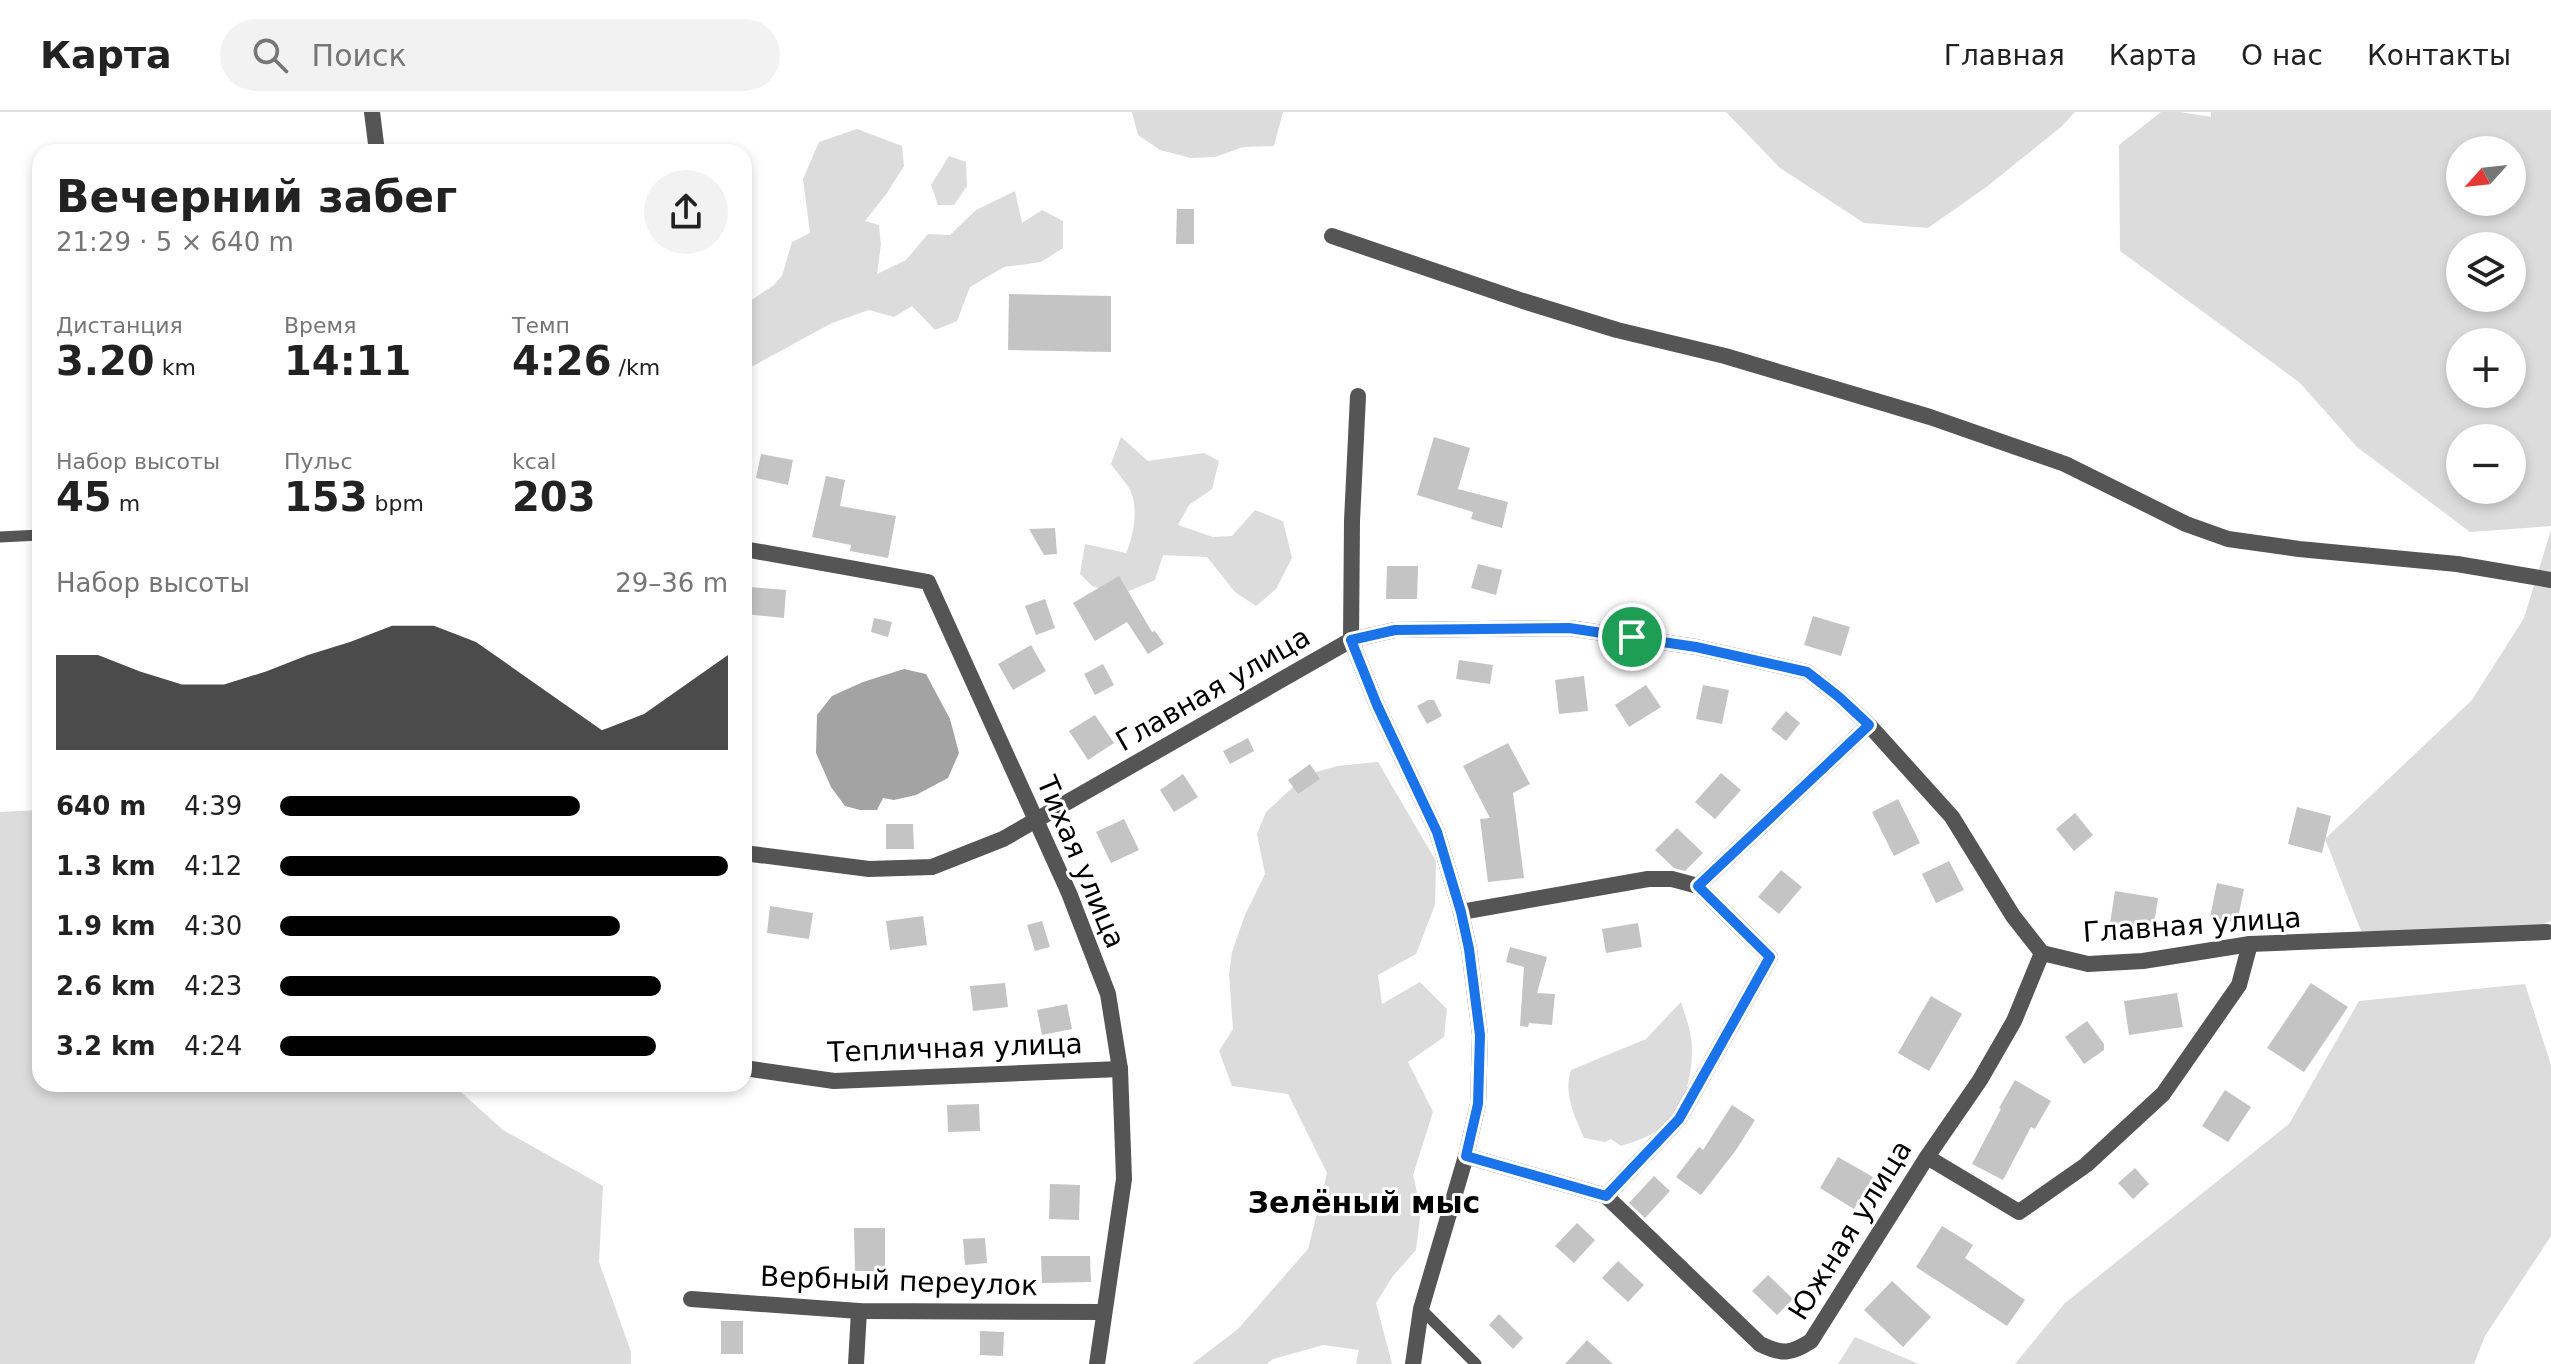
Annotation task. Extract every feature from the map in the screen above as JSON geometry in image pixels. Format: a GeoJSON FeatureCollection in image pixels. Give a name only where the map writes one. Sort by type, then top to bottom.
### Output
{"type":"FeatureCollection","features":[{"type":"Feature","properties":{"kind":"street"},"geometry":{"type":"LineString","coordinates":[[372,112],[376,144]]}},
{"type":"Feature","properties":{"kind":"street"},"geometry":{"type":"LineString","coordinates":[[1332,236],[1617,330],[1725,356],[1930,417],[2065,464],[2186,524],[2228,539],[2457,564],[2551,580]]}},
{"type":"Feature","properties":{"kind":"street"},"geometry":{"type":"LineString","coordinates":[[1358,396],[1352,521],[1351,640],[1377,705],[1437,832],[1469,949],[1480,1035],[1478,1104],[1421,1309],[1413,1364]]}},
{"type":"Feature","properties":{"kind":"street","name":"Тихая улица"},"geometry":{"type":"LineString","coordinates":[[752,550],[928,582],[1069,893],[1108,994],[1120,1069],[1124,1179],[1097,1364]]}},
{"type":"Feature","properties":{"kind":"street","name":"Главная улица"},"geometry":{"type":"LineString","coordinates":[[752,854],[869,869],[932,867],[1003,839],[1351,640],[1395,630],[1569,628],[1696,647],[1807,672],[1869,725],[1952,817],[2013,916],[2042,953],[2088,964],[2143,961],[2250,944],[2549,929]]}},
{"type":"Feature","properties":{"kind":"street"},"geometry":{"type":"LineString","coordinates":[[1698,886],[1869,725]]}},
{"type":"Feature","properties":{"kind":"street"},"geometry":{"type":"LineString","coordinates":[[1461,912],[1648,879],[1672,879],[1698,886],[1770,957],[1679,1119],[1606,1196]]}},
{"type":"Feature","properties":{"kind":"street"},"geometry":{"type":"LineString","coordinates":[[1927,1157],[2019,1212],[2086,1165],[2163,1094],[2239,985],[2250,944]]}},
{"type":"Feature","properties":{"kind":"street","name":"Южная улица"},"geometry":{"type":"LineString","coordinates":[[1466,1156],[1606,1196],[1760,1344],[1775,1352],[1795,1352],[1811,1341],[1927,1157],[1980,1080],[2014,1021],[2042,953]]}},
{"type":"Feature","properties":{"kind":"street","name":"Тепличная улица"},"geometry":{"type":"LineString","coordinates":[[752,1069],[834,1081],[1120,1069]]}},
{"type":"Feature","properties":{"kind":"street","name":"Вербный переулок"},"geometry":{"type":"LineString","coordinates":[[691,1299],[859,1311],[1104,1312]]}},
{"type":"Feature","properties":{"kind":"street"},"geometry":{"type":"LineString","coordinates":[[856,1364],[859,1311]]}},
{"type":"Feature","properties":{"kind":"lane"},"geometry":{"type":"LineString","coordinates":[[0,537],[32,535]]}},
{"type":"Feature","properties":{"kind":"lane"},"geometry":{"type":"LineString","coordinates":[[1421,1309],[1476,1364]]}},
{"type":"Feature","properties":{"kind":"shaded area"},"geometry":{"type":"Polygon","coordinates":[[[1132,112],[1283,112],[1274,146],[1243,147],[1215,157],[1191,158],[1160,150],[1138,135],[1132,112]]]}},
{"type":"Feature","properties":{"kind":"shaded area"},"geometry":{"type":"Polygon","coordinates":[[[1726,112],[2075,112],[2061,127],[1985,188],[1928,228],[1864,223],[1780,168],[1726,112]]]}},
{"type":"Feature","properties":{"kind":"shaded area"},"geometry":{"type":"Polygon","coordinates":[[[2161,112],[2211,117],[2211,112],[2551,112],[2551,526],[2470,532],[2357,447],[2299,382],[2120,251],[2119,145],[2161,112]]]}},
{"type":"Feature","properties":{"kind":"shaded area"},"geometry":{"type":"Polygon","coordinates":[[[857,129],[902,146],[904,166],[865,221],[879,225],[881,245],[877,274],[906,260],[928,234],[950,235],[976,210],[1015,191],[1022,223],[1042,210],[1063,221],[1063,248],[1041,262],[1004,267],[970,287],[957,321],[935,330],[912,306],[894,317],[869,310],[832,323],[752,366],[752,300],[782,276],[792,242],[810,233],[803,179],[819,142],[857,129]]]}},
{"type":"Feature","properties":{"kind":"shaded area"},"geometry":{"type":"Polygon","coordinates":[[[949,156],[966,162],[967,186],[954,205],[938,205],[931,185],[949,156]]]}},
{"type":"Feature","properties":{"kind":"shaded area"},"geometry":{"type":"Polygon","coordinates":[[[1121,437],[1148,461],[1204,453],[1219,461],[1212,489],[1189,505],[1178,525],[1213,537],[1232,536],[1255,510],[1283,521],[1292,558],[1276,589],[1256,606],[1235,592],[1207,557],[1163,555],[1155,580],[1120,595],[1092,586],[1080,574],[1085,544],[1126,553],[1133,531],[1135,515],[1131,492],[1111,464],[1121,437]]]}},
{"type":"Feature","properties":{"kind":"shaded area"},"geometry":{"type":"Polygon","coordinates":[[[2551,530],[2551,921],[2524,932],[2361,931],[2325,839],[2472,700],[2524,618],[2551,530]]]}},
{"type":"Feature","properties":{"kind":"shaded area"},"geometry":{"type":"Polygon","coordinates":[[[904,669],[926,674],[950,719],[959,753],[948,778],[916,795],[894,800],[883,798],[877,810],[845,806],[831,787],[816,753],[817,715],[832,696],[904,669]]]}},
{"type":"Feature","properties":{"kind":"shaded area"},"geometry":{"type":"Polygon","coordinates":[[[1378,762],[1436,861],[1435,905],[1416,954],[1378,975],[1382,1004],[1420,982],[1447,1009],[1444,1037],[1408,1062],[1433,1112],[1413,1175],[1421,1210],[1416,1250],[1393,1276],[1376,1303],[1392,1364],[1356,1364],[1359,1350],[1323,1345],[1273,1359],[1267,1364],[1192,1364],[1238,1329],[1308,1249],[1327,1173],[1288,1094],[1232,1086],[1219,1051],[1233,1029],[1229,974],[1232,952],[1245,915],[1265,874],[1257,834],[1266,812],[1306,775],[1337,766],[1378,762]]]}},
{"type":"Feature","properties":{"kind":"shaded area"},"geometry":{"type":"Polygon","coordinates":[[[32,810],[32,1092],[461,1092],[503,1130],[603,1186],[599,1262],[631,1352],[631,1364],[0,1364],[0,812],[32,810]]]}},
{"type":"Feature","properties":{"kind":"shaded area"},"geometry":{"type":"Polygon","coordinates":[[[2525,984],[2551,1065],[2551,1236],[2485,1336],[2474,1364],[2015,1364],[2065,1303],[2289,1124],[2359,1001],[2525,984]]]}},
{"type":"Feature","properties":{"kind":"shaded area"},"geometry":{"type":"Polygon","coordinates":[[[1681,1002],[1690,1032],[1692,1055],[1685,1095],[1673,1117],[1655,1132],[1621,1146],[1611,1139],[1605,1142],[1584,1138],[1569,1096],[1571,1070],[1646,1039],[1681,1002]]]}},
{"type":"Feature","properties":{"kind":"shaded area"},"geometry":{"type":"Polygon","coordinates":[[[1855,1337],[1919,1364],[1838,1364],[1855,1337]]]}},
{"type":"Feature","properties":{"kind":"building"},"geometry":{"type":"Polygon","coordinates":[[[1177,209],[1194,209],[1194,244],[1176,244],[1177,209]]]}},
{"type":"Feature","properties":{"kind":"building"},"geometry":{"type":"Polygon","coordinates":[[[1009,294],[1111,296],[1111,352],[1008,350],[1009,294]]]}},
{"type":"Feature","properties":{"kind":"building"},"geometry":{"type":"Polygon","coordinates":[[[1434,437],[1470,448],[1458,489],[1508,502],[1502,528],[1471,519],[1473,512],[1417,495],[1434,437]]]}},
{"type":"Feature","properties":{"kind":"building"},"geometry":{"type":"Polygon","coordinates":[[[761,454],[793,460],[788,485],[756,478],[761,454]]]}},
{"type":"Feature","properties":{"kind":"building"},"geometry":{"type":"Polygon","coordinates":[[[826,476],[845,480],[840,506],[896,516],[888,558],[850,551],[851,545],[812,537],[826,476]]]}},
{"type":"Feature","properties":{"kind":"building"},"geometry":{"type":"Polygon","coordinates":[[[1055,528],[1057,554],[1044,555],[1029,529],[1055,528]]]}},
{"type":"Feature","properties":{"kind":"building"},"geometry":{"type":"Polygon","coordinates":[[[1478,564],[1502,570],[1496,595],[1471,588],[1478,564]]]}},
{"type":"Feature","properties":{"kind":"building"},"geometry":{"type":"Polygon","coordinates":[[[1387,566],[1418,566],[1417,599],[1386,599],[1387,566]]]}},
{"type":"Feature","properties":{"kind":"building"},"geometry":{"type":"Polygon","coordinates":[[[1119,576],[1152,632],[1155,631],[1164,644],[1148,654],[1127,622],[1095,641],[1073,603],[1119,576]]]}},
{"type":"Feature","properties":{"kind":"building"},"geometry":{"type":"Polygon","coordinates":[[[752,587],[786,590],[784,618],[752,615],[752,587]]]}},
{"type":"Feature","properties":{"kind":"building"},"geometry":{"type":"Polygon","coordinates":[[[1045,599],[1055,628],[1036,635],[1025,606],[1045,599]]]}},
{"type":"Feature","properties":{"kind":"building"},"geometry":{"type":"Polygon","coordinates":[[[1813,616],[1850,627],[1841,656],[1804,645],[1813,616]]]}},
{"type":"Feature","properties":{"kind":"building"},"geometry":{"type":"Polygon","coordinates":[[[874,618],[892,622],[888,637],[871,632],[874,618]]]}},
{"type":"Feature","properties":{"kind":"building"},"geometry":{"type":"Polygon","coordinates":[[[1031,645],[1046,671],[1013,690],[998,664],[1031,645]]]}},
{"type":"Feature","properties":{"kind":"building"},"geometry":{"type":"Polygon","coordinates":[[[1459,660],[1493,665],[1490,684],[1456,679],[1459,660]]]}},
{"type":"Feature","properties":{"kind":"building"},"geometry":{"type":"Polygon","coordinates":[[[1103,664],[1114,685],[1095,695],[1084,674],[1103,664]]]}},
{"type":"Feature","properties":{"kind":"building"},"geometry":{"type":"Polygon","coordinates":[[[1584,676],[1588,711],[1559,714],[1555,680],[1584,676]]]}},
{"type":"Feature","properties":{"kind":"building"},"geometry":{"type":"Polygon","coordinates":[[[1646,685],[1661,707],[1629,727],[1615,705],[1646,685]]]}},
{"type":"Feature","properties":{"kind":"building"},"geometry":{"type":"Polygon","coordinates":[[[1703,685],[1729,690],[1722,724],[1696,719],[1703,685]]]}},
{"type":"Feature","properties":{"kind":"building"},"geometry":{"type":"Polygon","coordinates":[[[1434,700],[1442,716],[1427,724],[1417,706],[1434,700]]]}},
{"type":"Feature","properties":{"kind":"building"},"geometry":{"type":"Polygon","coordinates":[[[1786,711],[1800,723],[1786,741],[1771,729],[1786,711]]]}},
{"type":"Feature","properties":{"kind":"building"},"geometry":{"type":"Polygon","coordinates":[[[1095,715],[1114,743],[1088,760],[1069,731],[1095,715]]]}},
{"type":"Feature","properties":{"kind":"building"},"geometry":{"type":"Polygon","coordinates":[[[1248,738],[1254,751],[1230,764],[1223,751],[1248,738]]]}},
{"type":"Feature","properties":{"kind":"building"},"geometry":{"type":"Polygon","coordinates":[[[1508,743],[1530,784],[1513,793],[1524,878],[1488,882],[1480,819],[1490,818],[1463,766],[1508,743]]]}},
{"type":"Feature","properties":{"kind":"building"},"geometry":{"type":"Polygon","coordinates":[[[1310,764],[1320,779],[1298,794],[1288,780],[1310,764]]]}},
{"type":"Feature","properties":{"kind":"building"},"geometry":{"type":"Polygon","coordinates":[[[1721,773],[1741,790],[1715,819],[1695,802],[1721,773]]]}},
{"type":"Feature","properties":{"kind":"building"},"geometry":{"type":"Polygon","coordinates":[[[1183,774],[1198,797],[1174,812],[1160,790],[1183,774]]]}},
{"type":"Feature","properties":{"kind":"building"},"geometry":{"type":"Polygon","coordinates":[[[1898,799],[1920,843],[1894,856],[1872,812],[1898,799]]]}},
{"type":"Feature","properties":{"kind":"building"},"geometry":{"type":"Polygon","coordinates":[[[2297,807],[2331,816],[2322,853],[2288,844],[2297,807]]]}},
{"type":"Feature","properties":{"kind":"building"},"geometry":{"type":"Polygon","coordinates":[[[2075,813],[2093,835],[2074,851],[2056,829],[2075,813]]]}},
{"type":"Feature","properties":{"kind":"building"},"geometry":{"type":"Polygon","coordinates":[[[1124,819],[1139,850],[1111,863],[1096,832],[1124,819]]]}},
{"type":"Feature","properties":{"kind":"building"},"geometry":{"type":"Polygon","coordinates":[[[886,824],[913,824],[914,849],[886,849],[886,824]]]}},
{"type":"Feature","properties":{"kind":"building"},"geometry":{"type":"Polygon","coordinates":[[[1677,828],[1703,853],[1685,871],[1674,868],[1655,850],[1677,828]]]}},
{"type":"Feature","properties":{"kind":"building"},"geometry":{"type":"Polygon","coordinates":[[[1949,861],[1964,890],[1936,903],[1922,874],[1949,861]]]}},
{"type":"Feature","properties":{"kind":"building"},"geometry":{"type":"Polygon","coordinates":[[[1781,870],[1802,887],[1779,914],[1758,897],[1781,870]]]}},
{"type":"Feature","properties":{"kind":"building"},"geometry":{"type":"Polygon","coordinates":[[[2217,883],[2244,889],[2237,923],[2210,917],[2217,883]]]}},
{"type":"Feature","properties":{"kind":"building"},"geometry":{"type":"Polygon","coordinates":[[[2115,891],[2158,898],[2152,937],[2109,930],[2115,891]]]}},
{"type":"Feature","properties":{"kind":"building"},"geometry":{"type":"Polygon","coordinates":[[[770,906],[813,913],[809,939],[767,933],[770,906]]]}},
{"type":"Feature","properties":{"kind":"building"},"geometry":{"type":"Polygon","coordinates":[[[923,916],[927,945],[890,950],[886,921],[923,916]]]}},
{"type":"Feature","properties":{"kind":"building"},"geometry":{"type":"Polygon","coordinates":[[[1042,921],[1050,947],[1035,951],[1027,925],[1042,921]]]}},
{"type":"Feature","properties":{"kind":"building"},"geometry":{"type":"Polygon","coordinates":[[[1638,923],[1642,947],[1606,953],[1602,929],[1638,923]]]}},
{"type":"Feature","properties":{"kind":"building"},"geometry":{"type":"Polygon","coordinates":[[[1510,947],[1547,957],[1537,993],[1555,994],[1552,1025],[1529,1023],[1528,1027],[1520,1026],[1524,967],[1506,962],[1510,947]]]}},
{"type":"Feature","properties":{"kind":"building"},"geometry":{"type":"Polygon","coordinates":[[[1005,983],[1008,1007],[973,1011],[970,986],[1005,983]]]}},
{"type":"Feature","properties":{"kind":"building"},"geometry":{"type":"Polygon","coordinates":[[[2311,983],[2348,1007],[2304,1072],[2267,1048],[2311,983]]]}},
{"type":"Feature","properties":{"kind":"building"},"geometry":{"type":"Polygon","coordinates":[[[2177,993],[2183,1027],[2129,1035],[2124,1001],[2177,993]]]}},
{"type":"Feature","properties":{"kind":"building"},"geometry":{"type":"Polygon","coordinates":[[[1931,996],[1962,1014],[1929,1071],[1898,1053],[1931,996]]]}},
{"type":"Feature","properties":{"kind":"building"},"geometry":{"type":"Polygon","coordinates":[[[1067,1004],[1072,1029],[1042,1035],[1037,1010],[1067,1004]]]}},
{"type":"Feature","properties":{"kind":"building"},"geometry":{"type":"Polygon","coordinates":[[[2087,1021],[2104,1044],[2104,1050],[2084,1064],[2065,1037],[2087,1021]]]}},
{"type":"Feature","properties":{"kind":"building"},"geometry":{"type":"Polygon","coordinates":[[[2015,1080],[2051,1101],[2035,1129],[2031,1127],[2003,1180],[1972,1164],[2015,1080]]]}},
{"type":"Feature","properties":{"kind":"building"},"geometry":{"type":"Polygon","coordinates":[[[2225,1090],[2251,1107],[2228,1142],[2202,1126],[2225,1090]]]}},
{"type":"Feature","properties":{"kind":"building"},"geometry":{"type":"Polygon","coordinates":[[[979,1104],[980,1131],[948,1132],[947,1105],[979,1104]]]}},
{"type":"Feature","properties":{"kind":"building"},"geometry":{"type":"Polygon","coordinates":[[[1732,1105],[1755,1120],[1701,1195],[1676,1177],[1699,1147],[1703,1150],[1732,1105]]]}},
{"type":"Feature","properties":{"kind":"building"},"geometry":{"type":"Polygon","coordinates":[[[1838,1157],[1873,1177],[1854,1209],[1820,1188],[1838,1157]]]}},
{"type":"Feature","properties":{"kind":"building"},"geometry":{"type":"Polygon","coordinates":[[[2135,1168],[2149,1184],[2133,1199],[2118,1183],[2135,1168]]]}},
{"type":"Feature","properties":{"kind":"building"},"geometry":{"type":"Polygon","coordinates":[[[1654,1176],[1670,1191],[1645,1218],[1629,1203],[1654,1176]]]}},
{"type":"Feature","properties":{"kind":"building"},"geometry":{"type":"Polygon","coordinates":[[[1050,1184],[1080,1185],[1079,1220],[1049,1219],[1050,1184]]]}},
{"type":"Feature","properties":{"kind":"building"},"geometry":{"type":"Polygon","coordinates":[[[1577,1223],[1595,1240],[1574,1263],[1555,1246],[1577,1223]]]}},
{"type":"Feature","properties":{"kind":"building"},"geometry":{"type":"Polygon","coordinates":[[[1942,1226],[1973,1245],[1965,1258],[2025,1300],[2007,1326],[1916,1267],[1942,1226]]]}},
{"type":"Feature","properties":{"kind":"building"},"geometry":{"type":"Polygon","coordinates":[[[854,1228],[885,1228],[885,1271],[855,1271],[854,1228]]]}},
{"type":"Feature","properties":{"kind":"building"},"geometry":{"type":"Polygon","coordinates":[[[985,1238],[987,1263],[965,1265],[963,1239],[985,1238]]]}},
{"type":"Feature","properties":{"kind":"building"},"geometry":{"type":"Polygon","coordinates":[[[1041,1256],[1090,1256],[1091,1282],[1042,1283],[1041,1256]]]}},
{"type":"Feature","properties":{"kind":"building"},"geometry":{"type":"Polygon","coordinates":[[[1618,1261],[1644,1285],[1628,1302],[1602,1278],[1618,1261]]]}},
{"type":"Feature","properties":{"kind":"building"},"geometry":{"type":"Polygon","coordinates":[[[1768,1275],[1793,1299],[1777,1315],[1752,1291],[1768,1275]]]}},
{"type":"Feature","properties":{"kind":"building"},"geometry":{"type":"Polygon","coordinates":[[[1892,1281],[1931,1317],[1903,1347],[1864,1310],[1892,1281]]]}},
{"type":"Feature","properties":{"kind":"building"},"geometry":{"type":"Polygon","coordinates":[[[1499,1314],[1523,1338],[1513,1349],[1489,1325],[1499,1314]]]}},
{"type":"Feature","properties":{"kind":"building"},"geometry":{"type":"Polygon","coordinates":[[[721,1321],[743,1321],[743,1354],[721,1354],[721,1321]]]}},
{"type":"Feature","properties":{"kind":"building"},"geometry":{"type":"Polygon","coordinates":[[[980,1331],[1004,1332],[1003,1356],[980,1355],[980,1331]]]}},
{"type":"Feature","properties":{"kind":"building"},"geometry":{"type":"Polygon","coordinates":[[[1587,1340],[1613,1364],[1565,1364],[1587,1340]]]}},
{"type":"Feature","properties":{"kind":"district","name":"Зелёный мыс"},"geometry":{"type":"Point","coordinates":[1364,1202]}},
{"type":"Feature","properties":{"kind":"route"},"geometry":{"type":"LineString","coordinates":[[1569,628],[1632,637],[1696,647],[1807,672],[1869,725],[1698,886],[1770,957],[1679,1119],[1606,1196],[1466,1156],[1478,1104],[1480,1035],[1461,912],[1437,832],[1377,705],[1351,640],[1395,630],[1569,628]]}}]}
